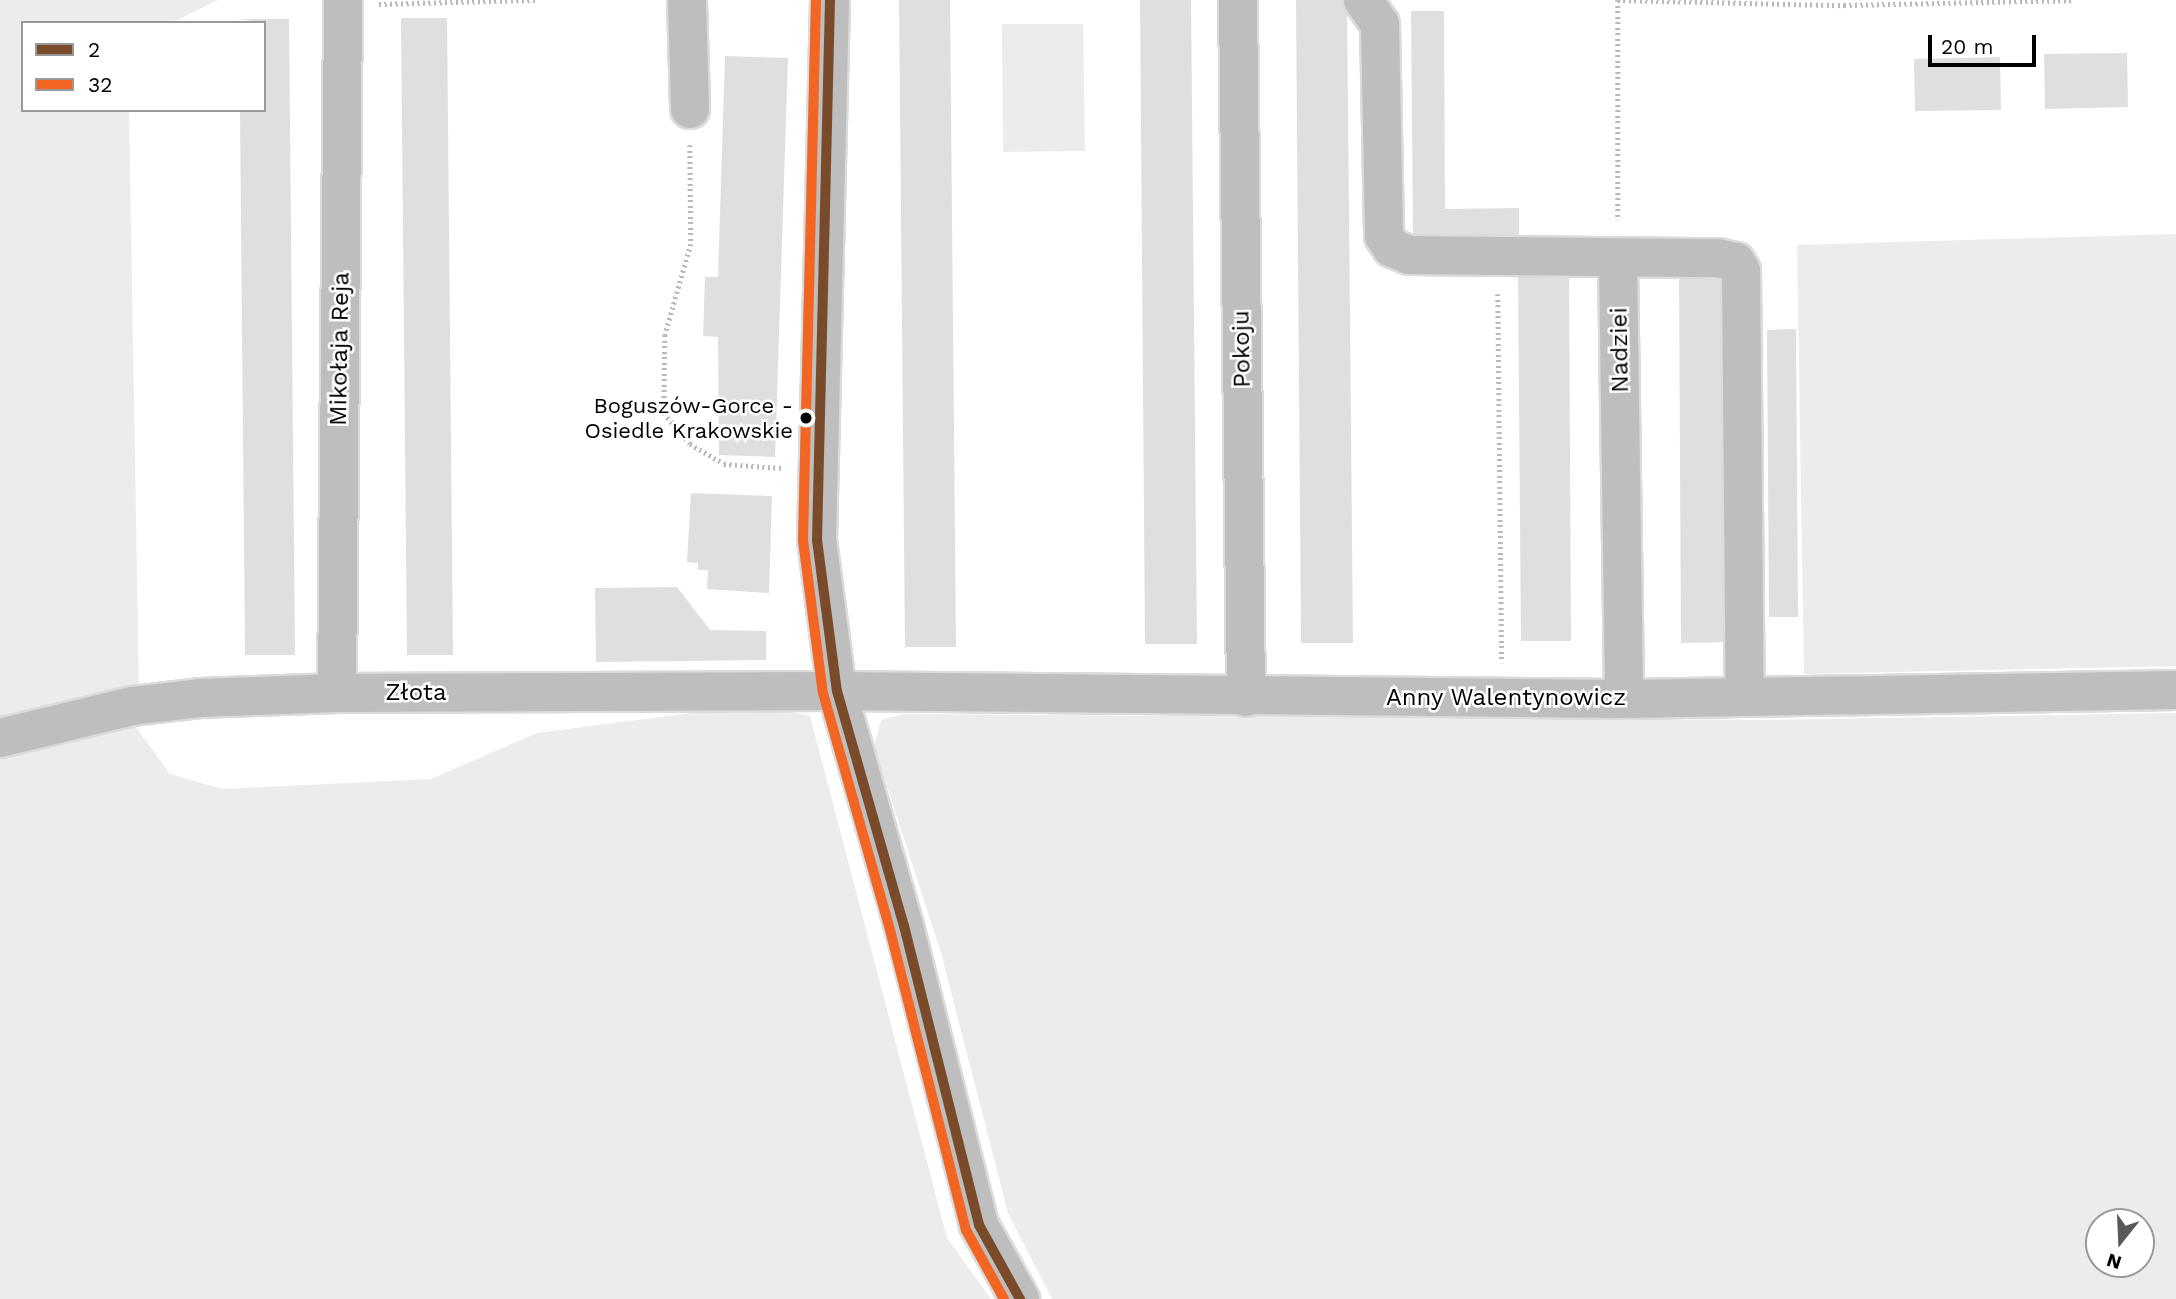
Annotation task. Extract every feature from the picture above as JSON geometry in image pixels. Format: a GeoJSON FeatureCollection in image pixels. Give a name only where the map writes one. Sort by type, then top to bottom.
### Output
{"type":"FeatureCollection","features":[{"type":"Feature","properties":{"kind":"street"},"geometry":{"type":"LineString","coordinates":[[687,0],[690,109]]}},
{"type":"Feature","properties":{"kind":"street"},"geometry":{"type":"LineString","coordinates":[[830,0],[817,540],[837,691],[904,926],[979,1225],[1020,1299]]}},
{"type":"Feature","properties":{"kind":"street","name":"Pokoju"},"geometry":{"type":"LineString","coordinates":[[1238,0],[1246,697]]}},
{"type":"Feature","properties":{"kind":"street"},"geometry":{"type":"LineString","coordinates":[[1363,0],[1380,24],[1384,236],[1392,248],[1409,255],[1498,258],[1718,258],[1736,262],[1741,271],[1745,697]]}},
{"type":"Feature","properties":{"kind":"street","name":"Mikołaja Reja"},"geometry":{"type":"LineString","coordinates":[[337,693],[343,2]]}},
{"type":"Feature","properties":{"kind":"street","name":"Nadziei"},"geometry":{"type":"LineString","coordinates":[[1618,260],[1625,699]]}},
{"type":"Feature","properties":{"kind":"street","name":"Anny Walentynowicz"},"geometry":{"type":"LineString","coordinates":[[837,691],[1625,699],[2176,690]]}},
{"type":"Feature","properties":{"kind":"street","name":"Złota"},"geometry":{"type":"LineString","coordinates":[[0,738],[132,706],[200,698],[337,693],[837,691]]}},
{"type":"Feature","properties":{"kind":"path"},"geometry":{"type":"LineString","coordinates":[[343,2],[536,0]]}},
{"type":"Feature","properties":{"kind":"path"},"geometry":{"type":"LineString","coordinates":[[1618,260],[1618,0],[1844,5],[2074,0]]}},
{"type":"Feature","properties":{"kind":"path"},"geometry":{"type":"LineString","coordinates":[[690,109],[691,244],[665,335],[664,412],[690,444],[724,464],[819,469]]}},
{"type":"Feature","properties":{"kind":"path"},"geometry":{"type":"LineString","coordinates":[[1498,258],[1502,699]]}},
{"type":"Feature","properties":{"kind":"shaded area"},"geometry":{"type":"Polygon","coordinates":[[[0,0],[218,0],[175,21],[21,21],[21,112],[129,112],[139,693],[0,725],[0,0]]]}},
{"type":"Feature","properties":{"kind":"shaded area"},"geometry":{"type":"Polygon","coordinates":[[[1002,24],[1083,24],[1085,151],[1003,152],[1002,24]]]}},
{"type":"Feature","properties":{"kind":"shaded area"},"geometry":{"type":"Polygon","coordinates":[[[2176,234],[2176,666],[1804,674],[1797,245],[2176,234]]]}},
{"type":"Feature","properties":{"kind":"shaded area"},"geometry":{"type":"Polygon","coordinates":[[[754,705],[810,716],[947,1238],[991,1299],[0,1299],[0,751],[130,719],[170,774],[222,789],[431,779],[537,733],[754,705]]]}},
{"type":"Feature","properties":{"kind":"shaded area"},"geometry":{"type":"Polygon","coordinates":[[[2176,713],[2176,1299],[1052,1299],[1008,1213],[941,953],[874,746],[881,720],[903,714],[1766,720],[2176,713]]]}},
{"type":"Feature","properties":{"kind":"building"},"geometry":{"type":"Polygon","coordinates":[[[899,0],[950,0],[956,647],[905,647],[899,0]]]}},
{"type":"Feature","properties":{"kind":"building"},"geometry":{"type":"Polygon","coordinates":[[[1140,0],[1191,0],[1197,644],[1145,644],[1140,0]]]}},
{"type":"Feature","properties":{"kind":"building"},"geometry":{"type":"Polygon","coordinates":[[[1296,0],[1347,0],[1353,643],[1301,643],[1296,0]]]}},
{"type":"Feature","properties":{"kind":"building"},"geometry":{"type":"Polygon","coordinates":[[[1411,11],[1444,11],[1445,209],[1519,208],[1519,240],[1413,241],[1411,11]]]}},
{"type":"Feature","properties":{"kind":"building"},"geometry":{"type":"Polygon","coordinates":[[[401,18],[447,18],[453,655],[407,655],[401,18]]]}},
{"type":"Feature","properties":{"kind":"building"},"geometry":{"type":"Polygon","coordinates":[[[239,19],[289,19],[295,655],[245,655],[240,112],[266,112],[266,21],[239,19]]]}},
{"type":"Feature","properties":{"kind":"building"},"geometry":{"type":"Polygon","coordinates":[[[2127,53],[2128,107],[2045,109],[2044,54],[2127,53]]]}},
{"type":"Feature","properties":{"kind":"building"},"geometry":{"type":"Polygon","coordinates":[[[725,56],[788,58],[775,457],[719,455],[718,337],[703,336],[705,277],[718,277],[725,56]]]}},
{"type":"Feature","properties":{"kind":"building"},"geometry":{"type":"Polygon","coordinates":[[[2000,57],[2001,110],[1915,111],[1914,59],[2000,57]]]}},
{"type":"Feature","properties":{"kind":"building"},"geometry":{"type":"Polygon","coordinates":[[[1569,272],[1571,641],[1521,641],[1518,273],[1569,272]]]}},
{"type":"Feature","properties":{"kind":"building"},"geometry":{"type":"Polygon","coordinates":[[[1679,273],[1728,273],[1730,642],[1681,643],[1679,273]]]}},
{"type":"Feature","properties":{"kind":"building"},"geometry":{"type":"Polygon","coordinates":[[[1796,329],[1798,617],[1769,617],[1767,330],[1796,329]]]}},
{"type":"Feature","properties":{"kind":"building"},"geometry":{"type":"Polygon","coordinates":[[[691,493],[772,496],[769,593],[707,589],[708,570],[698,570],[698,563],[687,562],[691,493]]]}},
{"type":"Feature","properties":{"kind":"building"},"geometry":{"type":"Polygon","coordinates":[[[677,587],[710,630],[766,631],[766,660],[596,662],[595,588],[677,587]]]}},
{"type":"Feature","properties":{"kind":"transit line","name":"32"},"geometry":{"type":"LineString","coordinates":[[816,0],[803,540],[823,693],[890,930],[966,1230],[1004,1299]]}},
{"type":"Feature","properties":{"kind":"transit line","name":"2"},"geometry":{"type":"LineString","coordinates":[[830,0],[817,540],[837,691],[904,926],[979,1225],[1020,1299]]}},
{"type":"Feature","properties":{"kind":"place","name":"Boguszów-Gorce - Osiedle Krakowskie"},"geometry":{"type":"Point","coordinates":[806,418]}}]}
